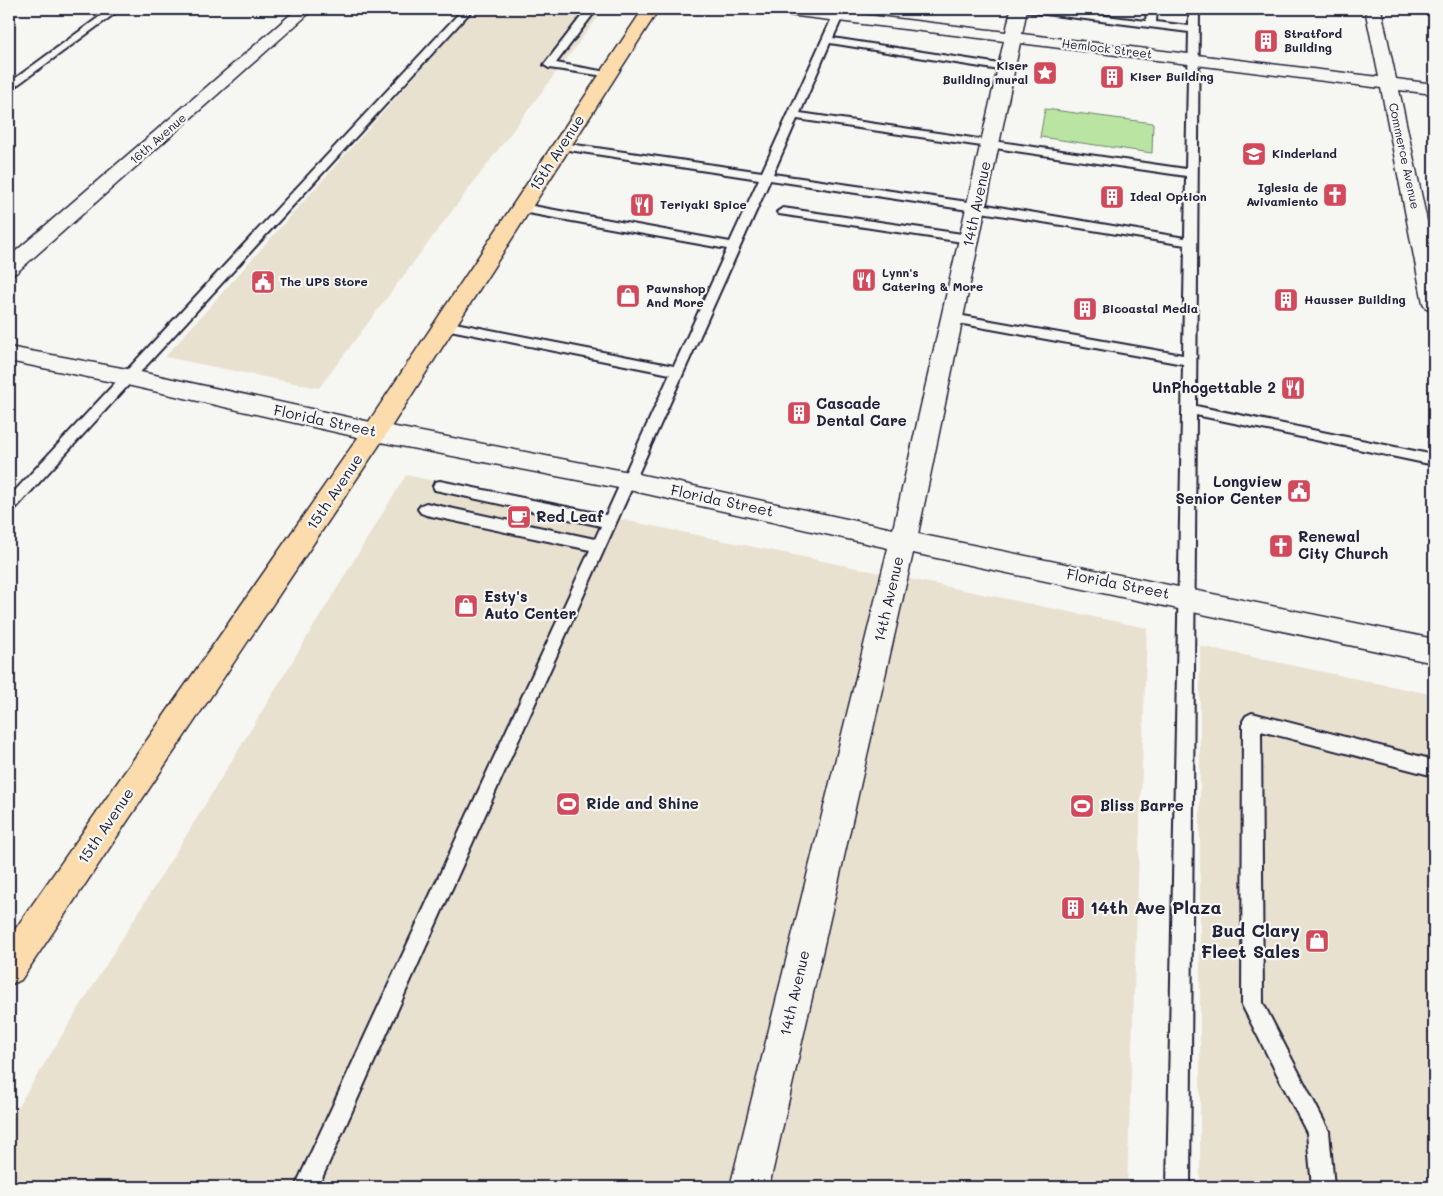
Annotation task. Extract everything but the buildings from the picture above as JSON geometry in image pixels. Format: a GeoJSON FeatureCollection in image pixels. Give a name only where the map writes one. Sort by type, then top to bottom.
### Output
{"type":"FeatureCollection","features":[{"type":"Feature","properties":{"kind":"main road","name":"15th Avenue"},"geometry":{"type":"LineString","coordinates":[[9,968],[375,432],[651,9]]}},
{"type":"Feature","properties":{"kind":"street","name":"16th Avenue"},"geometry":{"type":"LineString","coordinates":[[9,268],[306,9]]}},
{"type":"Feature","properties":{"kind":"street","name":"Hemlock Street"},"geometry":{"type":"LineString","coordinates":[[780,9],[840,13],[1194,60],[1434,89]]}},
{"type":"Feature","properties":{"kind":"street","name":"14th Avenue"},"geometry":{"type":"LineString","coordinates":[[749,1187],[903,541],[1019,9]]}},
{"type":"Feature","properties":{"kind":"street","name":"Commerce Avenue"},"geometry":{"type":"LineString","coordinates":[[1373,9],[1434,303]]}},
{"type":"Feature","properties":{"kind":"street","name":"Florida Street"},"geometry":{"type":"LineString","coordinates":[[9,354],[127,377],[375,432],[629,481],[903,541],[1187,598],[1434,651]]}},
{"type":"Feature","properties":{"kind":"lane"},"geometry":{"type":"LineString","coordinates":[[9,88],[116,9]]}},
{"type":"Feature","properties":{"kind":"lane"},"geometry":{"type":"LineString","coordinates":[[9,506],[468,9]]}},
{"type":"Feature","properties":{"kind":"lane"},"geometry":{"type":"LineString","coordinates":[[592,9],[549,65],[608,75]]}},
{"type":"Feature","properties":{"kind":"lane"},"geometry":{"type":"LineString","coordinates":[[1028,9],[1092,13],[1194,30]]}},
{"type":"Feature","properties":{"kind":"lane"},"geometry":{"type":"LineString","coordinates":[[1151,24],[1152,9]]}},
{"type":"Feature","properties":{"kind":"lane"},"geometry":{"type":"LineString","coordinates":[[1179,1187],[1194,9]]}},
{"type":"Feature","properties":{"kind":"lane"},"geometry":{"type":"LineString","coordinates":[[306,1187],[600,546],[840,13]]}},
{"type":"Feature","properties":{"kind":"lane"},"geometry":{"type":"LineString","coordinates":[[827,40],[1006,68]]}},
{"type":"Feature","properties":{"kind":"lane"},"geometry":{"type":"LineString","coordinates":[[793,115],[1192,173]]}},
{"type":"Feature","properties":{"kind":"lane"},"geometry":{"type":"LineString","coordinates":[[562,146],[976,207],[1192,243]]}},
{"type":"Feature","properties":{"kind":"lane"},"geometry":{"type":"LineString","coordinates":[[522,208],[735,246]]}},
{"type":"Feature","properties":{"kind":"lane"},"geometry":{"type":"LineString","coordinates":[[783,212],[969,239]]}},
{"type":"Feature","properties":{"kind":"lane"},"geometry":{"type":"LineString","coordinates":[[952,318],[1190,361]]}},
{"type":"Feature","properties":{"kind":"lane"},"geometry":{"type":"LineString","coordinates":[[446,325],[678,371]]}},
{"type":"Feature","properties":{"kind":"lane"},"geometry":{"type":"LineString","coordinates":[[1189,409],[1434,460]]}},
{"type":"Feature","properties":{"kind":"lane"},"geometry":{"type":"LineString","coordinates":[[440,486],[610,522]]}},
{"type":"Feature","properties":{"kind":"lane"},"geometry":{"type":"LineString","coordinates":[[426,509],[600,546]]}},
{"type":"Feature","properties":{"kind":"lane"},"geometry":{"type":"LineString","coordinates":[[1323,1187],[1318,1131],[1253,1005],[1252,721],[1434,768]]}},
{"type":"Feature","properties":{"kind":"shaded area"},"geometry":{"type":"Polygon","coordinates":[[[475,9],[604,9],[319,388],[165,357],[475,9]]]}},
{"type":"Feature","properties":{"kind":"shaded area"},"geometry":{"type":"Polygon","coordinates":[[[406,475],[1147,628],[1127,1187],[9,1187],[9,1121],[406,475]]]}},
{"type":"Feature","properties":{"kind":"shaded area","name":"Bud Clary Fleet Sales"},"geometry":{"type":"Polygon","coordinates":[[[1200,646],[1434,695],[1434,1187],[1200,1187],[1200,646]]]}},
{"type":"Feature","properties":{"kind":"green space"},"geometry":{"type":"Polygon","coordinates":[[[1045,109],[1153,123],[1152,153],[1040,137],[1045,109]]]}},
{"type":"Feature","properties":{"kind":"place","name":"Stratford Building"},"geometry":{"type":"Point","coordinates":[1266,41]}},
{"type":"Feature","properties":{"kind":"place","name":"Kiser Building mural"},"geometry":{"type":"Point","coordinates":[1045,73]}},
{"type":"Feature","properties":{"kind":"place","name":"Kiser Building"},"geometry":{"type":"Point","coordinates":[1112,77]}},
{"type":"Feature","properties":{"kind":"place","name":"Kinderland"},"geometry":{"type":"Point","coordinates":[1254,154]}},
{"type":"Feature","properties":{"kind":"place","name":"Iglesia de Avivamiento"},"geometry":{"type":"Point","coordinates":[1335,195]}},
{"type":"Feature","properties":{"kind":"place","name":"Ideal Option"},"geometry":{"type":"Point","coordinates":[1112,197]}},
{"type":"Feature","properties":{"kind":"place","name":"Teriyaki Spice"},"geometry":{"type":"Point","coordinates":[642,205]}},
{"type":"Feature","properties":{"kind":"place","name":"Lynn's Catering & More"},"geometry":{"type":"Point","coordinates":[864,280]}},
{"type":"Feature","properties":{"kind":"place","name":"The UPS Store"},"geometry":{"type":"Point","coordinates":[263,282]}},
{"type":"Feature","properties":{"kind":"place","name":"Pawnshop And More"},"geometry":{"type":"Point","coordinates":[628,296]}},
{"type":"Feature","properties":{"kind":"place","name":"Hausser Building"},"geometry":{"type":"Point","coordinates":[1286,300]}},
{"type":"Feature","properties":{"kind":"place","name":"Bicoastal Media"},"geometry":{"type":"Point","coordinates":[1085,309]}},
{"type":"Feature","properties":{"kind":"place","name":"UnPhogettable 2"},"geometry":{"type":"Point","coordinates":[1293,388]}},
{"type":"Feature","properties":{"kind":"place","name":"Cascade Dental Care"},"geometry":{"type":"Point","coordinates":[799,413]}},
{"type":"Feature","properties":{"kind":"place","name":"Longview Senior Center"},"geometry":{"type":"Point","coordinates":[1299,491]}},
{"type":"Feature","properties":{"kind":"place","name":"Red Leaf"},"geometry":{"type":"Point","coordinates":[519,517]}},
{"type":"Feature","properties":{"kind":"place","name":"Renewal City Church"},"geometry":{"type":"Point","coordinates":[1281,546]}},
{"type":"Feature","properties":{"kind":"place","name":"Esty's Auto Center"},"geometry":{"type":"Point","coordinates":[466,606]}},
{"type":"Feature","properties":{"kind":"place","name":"Ride and Shine"},"geometry":{"type":"Point","coordinates":[568,804]}},
{"type":"Feature","properties":{"kind":"place","name":"Bliss Barre"},"geometry":{"type":"Point","coordinates":[1082,806]}},
{"type":"Feature","properties":{"kind":"place","name":"14th Ave Plaza"},"geometry":{"type":"Point","coordinates":[1073,908]}},
{"type":"Feature","properties":{"kind":"place","name":"Bud Clary Fleet Sales"},"geometry":{"type":"Point","coordinates":[1317,941]}}]}
